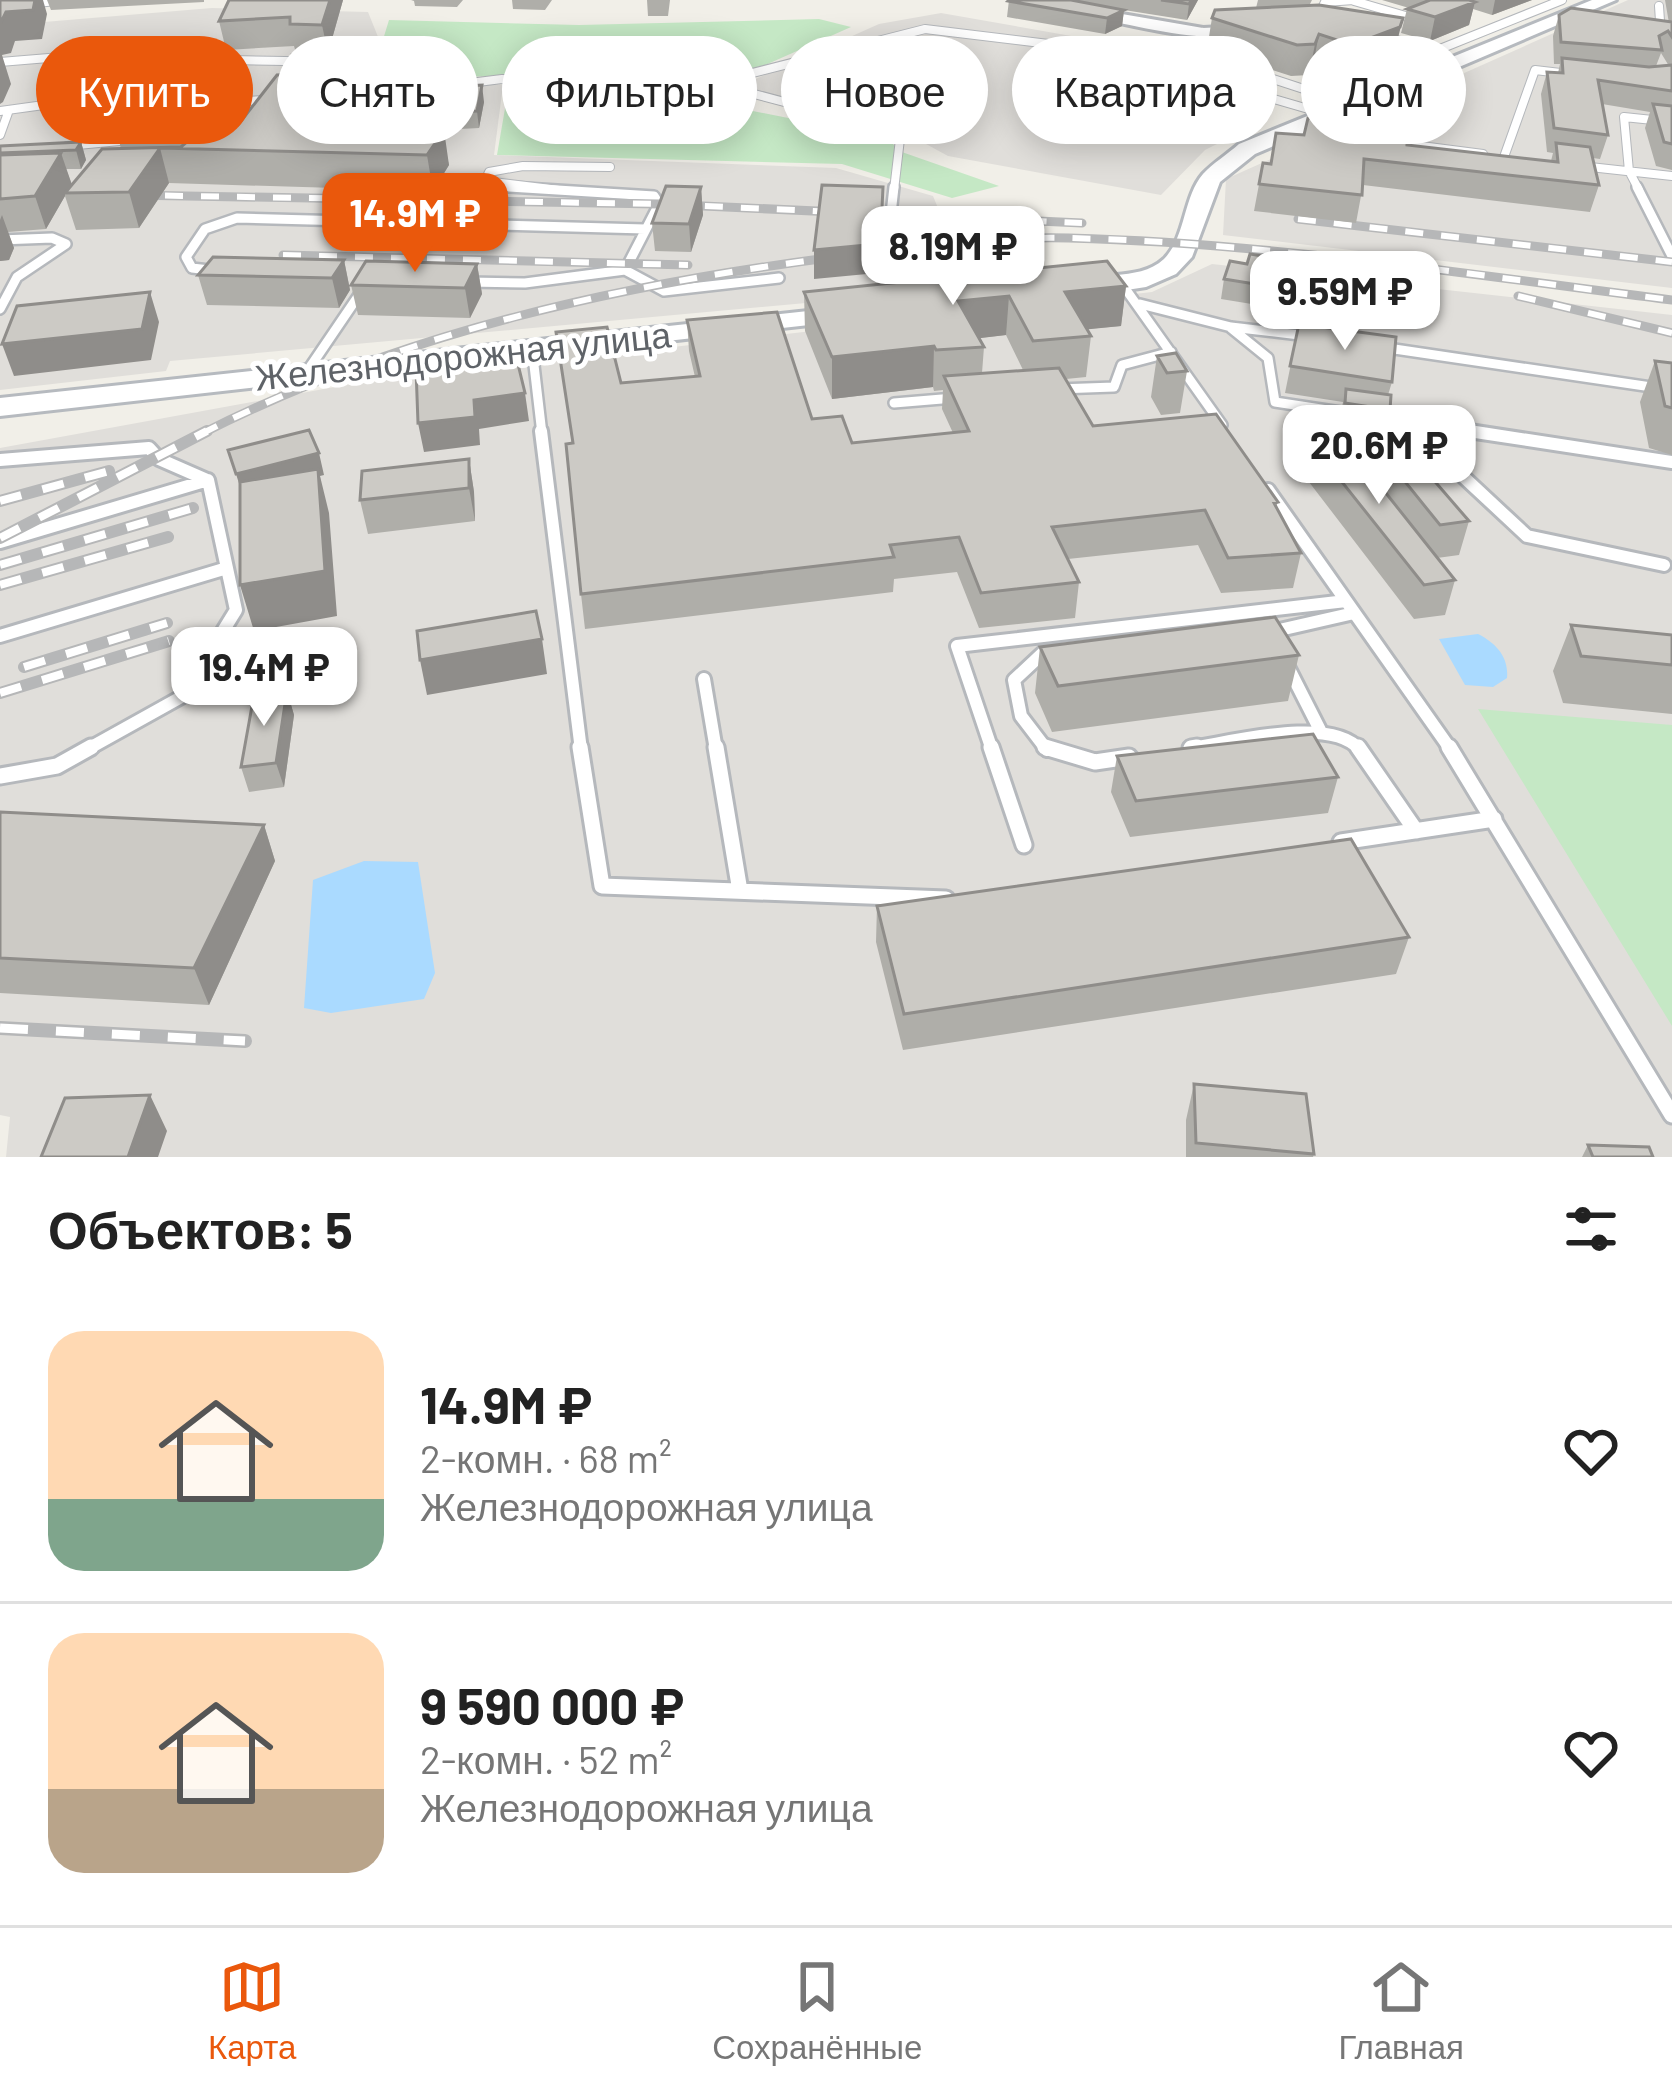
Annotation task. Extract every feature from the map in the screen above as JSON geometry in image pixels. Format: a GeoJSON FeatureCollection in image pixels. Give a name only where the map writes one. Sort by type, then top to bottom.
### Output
{"type":"FeatureCollection","features":[{"type":"Feature","properties":{"kind":"street"},"geometry":{"type":"LineString","coordinates":[[1466,62],[1607,0]]}},
{"type":"Feature","properties":{"kind":"street"},"geometry":{"type":"LineString","coordinates":[[1076,10],[1203,32],[1266,29]]}},
{"type":"Feature","properties":{"kind":"street"},"geometry":{"type":"LineString","coordinates":[[1376,34],[1422,16]]}},
{"type":"Feature","properties":{"kind":"street"},"geometry":{"type":"LineString","coordinates":[[1313,27],[1334,29]]}},
{"type":"Feature","properties":{"kind":"street"},"geometry":{"type":"LineString","coordinates":[[1053,292],[1130,294],[1180,257],[1210,179],[1220,168],[1247,149],[1301,129]]}},
{"type":"Feature","properties":{"kind":"street","name":"Железнодорожная улица"},"geometry":{"type":"LineString","coordinates":[[0,407],[906,309]]}},
{"type":"Feature","properties":{"kind":"lane"},"geometry":{"type":"LineString","coordinates":[[0,8],[64,0]]}},
{"type":"Feature","properties":{"kind":"lane"},"geometry":{"type":"LineString","coordinates":[[1313,27],[1325,2],[1354,0],[1422,16]]}},
{"type":"Feature","properties":{"kind":"lane"},"geometry":{"type":"LineString","coordinates":[[1466,39],[1562,0]]}},
{"type":"Feature","properties":{"kind":"lane"},"geometry":{"type":"LineString","coordinates":[[1650,0],[1672,7]]}},
{"type":"Feature","properties":{"kind":"lane"},"geometry":{"type":"LineString","coordinates":[[1659,5],[1661,35],[1672,37]]}},
{"type":"Feature","properties":{"kind":"lane"},"geometry":{"type":"LineString","coordinates":[[1229,18],[1242,30]]}},
{"type":"Feature","properties":{"kind":"lane"},"geometry":{"type":"LineString","coordinates":[[1480,20],[1500,25]]}},
{"type":"Feature","properties":{"kind":"lane"},"geometry":{"type":"LineString","coordinates":[[757,71],[896,32],[925,29],[1142,60],[1301,116]]}},
{"type":"Feature","properties":{"kind":"lane"},"geometry":{"type":"LineString","coordinates":[[1203,32],[1190,52],[1301,87]]}},
{"type":"Feature","properties":{"kind":"lane"},"geometry":{"type":"LineString","coordinates":[[1376,34],[1383,36]]}},
{"type":"Feature","properties":{"kind":"lane"},"geometry":{"type":"LineString","coordinates":[[0,62],[36,59]]}},
{"type":"Feature","properties":{"kind":"lane"},"geometry":{"type":"LineString","coordinates":[[1504,157],[1535,70],[1578,74]]}},
{"type":"Feature","properties":{"kind":"lane"},"geometry":{"type":"LineString","coordinates":[[757,95],[856,121],[900,139],[891,214],[906,309]]}},
{"type":"Feature","properties":{"kind":"lane"},"geometry":{"type":"LineString","coordinates":[[0,135],[4,110],[36,105]]}},
{"type":"Feature","properties":{"kind":"lane"},"geometry":{"type":"LineString","coordinates":[[1672,122],[1624,117],[1629,171],[1672,256]]}},
{"type":"Feature","properties":{"kind":"lane"},"geometry":{"type":"LineString","coordinates":[[46,147],[78,144]]}},
{"type":"Feature","properties":{"kind":"lane"},"geometry":{"type":"LineString","coordinates":[[1403,144],[1526,160]]}},
{"type":"Feature","properties":{"kind":"lane"},"geometry":{"type":"LineString","coordinates":[[610,167],[523,166],[489,172],[485,181],[505,187],[653,196],[659,204],[625,270]]}},
{"type":"Feature","properties":{"kind":"lane"},"geometry":{"type":"LineString","coordinates":[[1570,166],[1672,176]]}},
{"type":"Feature","properties":{"kind":"lane"},"geometry":{"type":"LineString","coordinates":[[240,273],[192,268],[186,257],[194,237],[208,224],[237,218],[645,229]]}},
{"type":"Feature","properties":{"kind":"lane"},"geometry":{"type":"LineString","coordinates":[[0,240],[52,238],[66,244],[17,277],[0,309]]}},
{"type":"Feature","properties":{"kind":"lane"},"geometry":{"type":"LineString","coordinates":[[458,282],[525,283],[625,270],[664,291],[778,278]]}},
{"type":"Feature","properties":{"kind":"lane"},"geometry":{"type":"LineString","coordinates":[[306,373],[368,281],[347,280]]}},
{"type":"Feature","properties":{"kind":"lane"},"geometry":{"type":"LineString","coordinates":[[1130,294],[1231,327],[1672,391]]}},
{"type":"Feature","properties":{"kind":"lane"},"geometry":{"type":"LineString","coordinates":[[1130,294],[1238,448]]}},
{"type":"Feature","properties":{"kind":"lane"},"geometry":{"type":"LineString","coordinates":[[1339,341],[1349,313]]}},
{"type":"Feature","properties":{"kind":"lane"},"geometry":{"type":"LineString","coordinates":[[1231,327],[1268,358],[1275,402],[1672,462]]}},
{"type":"Feature","properties":{"kind":"lane"},"geometry":{"type":"LineString","coordinates":[[532,348],[567,659],[602,886],[965,899]]}},
{"type":"Feature","properties":{"kind":"lane"},"geometry":{"type":"LineString","coordinates":[[1043,390],[1114,387],[1122,364],[1171,352]]}},
{"type":"Feature","properties":{"kind":"lane"},"geometry":{"type":"LineString","coordinates":[[894,403],[979,395]]}},
{"type":"Feature","properties":{"kind":"lane"},"geometry":{"type":"LineString","coordinates":[[1298,406],[1341,461]]}},
{"type":"Feature","properties":{"kind":"lane"},"geometry":{"type":"LineString","coordinates":[[1328,444],[1349,448]]}},
{"type":"Feature","properties":{"kind":"lane"},"geometry":{"type":"LineString","coordinates":[[0,460],[148,448],[159,459],[208,480]]}},
{"type":"Feature","properties":{"kind":"lane"},"geometry":{"type":"LineString","coordinates":[[1391,456],[1454,468],[1527,536],[1664,565]]}},
{"type":"Feature","properties":{"kind":"lane"},"geometry":{"type":"LineString","coordinates":[[1252,467],[1471,778],[1672,1115]]}},
{"type":"Feature","properties":{"kind":"lane"},"geometry":{"type":"LineString","coordinates":[[0,542],[208,480]]}},
{"type":"Feature","properties":{"kind":"lane"},"geometry":{"type":"LineString","coordinates":[[0,776],[56,766],[183,696],[236,610],[208,480]]}},
{"type":"Feature","properties":{"kind":"lane"},"geometry":{"type":"LineString","coordinates":[[0,636],[227,568]]}},
{"type":"Feature","properties":{"kind":"lane"},"geometry":{"type":"LineString","coordinates":[[1247,634],[1270,632],[1350,607]]}},
{"type":"Feature","properties":{"kind":"lane"},"geometry":{"type":"LineString","coordinates":[[1024,845],[957,646],[1350,607]]}},
{"type":"Feature","properties":{"kind":"lane"},"geometry":{"type":"LineString","coordinates":[[1270,632],[1320,730]]}},
{"type":"Feature","properties":{"kind":"lane"},"geometry":{"type":"LineString","coordinates":[[1089,648],[1044,652],[1014,680],[1022,716],[1048,751],[1096,762],[1140,755]]}},
{"type":"Feature","properties":{"kind":"lane"},"geometry":{"type":"LineString","coordinates":[[704,679],[740,891]]}},
{"type":"Feature","properties":{"kind":"lane"},"geometry":{"type":"LineString","coordinates":[[1163,752],[1320,730],[1355,742],[1416,830]]}},
{"type":"Feature","properties":{"kind":"lane"},"geometry":{"type":"LineString","coordinates":[[1321,845],[1494,819]]}},
{"type":"Feature","properties":{"kind":"shaded area"},"geometry":{"type":"Polygon","coordinates":[[[1628,0],[1672,0],[1672,288],[1223,235],[1226,179],[1305,144],[1466,144],[1466,72],[1628,0]]]}},
{"type":"Feature","properties":{"kind":"shaded area"},"geometry":{"type":"Polygon","coordinates":[[[212,8],[368,12],[378,36],[277,36],[277,144],[478,144],[478,85],[502,85],[494,155],[836,168],[933,196],[971,288],[170,361],[166,371],[0,390],[0,41],[20,24],[212,8]]]}},
{"type":"Feature","properties":{"kind":"shaded area"},"geometry":{"type":"Polygon","coordinates":[[[941,13],[1071,36],[1012,36],[1012,144],[1217,144],[1205,150],[1161,195],[948,156],[926,144],[988,144],[988,36],[852,36],[879,24],[941,13]]]}},
{"type":"Feature","properties":{"kind":"shaded area"},"geometry":{"type":"Polygon","coordinates":[[[781,68],[781,97],[757,90],[757,78],[781,68]]]}},
{"type":"Feature","properties":{"kind":"shaded area"},"geometry":{"type":"Polygon","coordinates":[[[1212,264],[1672,315],[1672,1157],[6,1157],[10,1117],[0,1115],[0,448],[351,384],[1152,292],[1212,264]]]}},
{"type":"Feature","properties":{"kind":"green space"},"geometry":{"type":"Polygon","coordinates":[[[819,19],[851,27],[831,36],[781,36],[781,58],[757,69],[757,36],[502,36],[502,76],[478,76],[478,36],[384,36],[389,20],[579,25],[819,19]]]}},
{"type":"Feature","properties":{"kind":"green space"},"geometry":{"type":"Polygon","coordinates":[[[757,112],[781,117],[781,144],[893,144],[899,151],[999,186],[952,198],[842,164],[497,155],[502,126],[502,144],[757,144],[757,112]]]}},
{"type":"Feature","properties":{"kind":"green space"},"geometry":{"type":"Polygon","coordinates":[[[1478,709],[1672,725],[1672,1026],[1478,709]]]}},
{"type":"Feature","properties":{"kind":"water"},"geometry":{"type":"Polygon","coordinates":[[[1478,634],[1496,646],[1506,664],[1507,678],[1493,687],[1465,685],[1439,639],[1478,634]]]}},
{"type":"Feature","properties":{"kind":"water"},"geometry":{"type":"Polygon","coordinates":[[[364,861],[418,862],[435,973],[424,999],[331,1013],[304,1008],[313,880],[364,861]]]}},
{"type":"Feature","properties":{"kind":"building"},"geometry":{"type":"Polygon","coordinates":[[[0,0],[35,0],[33,10],[6,12],[0,24],[0,0]]]}},
{"type":"Feature","properties":{"kind":"building"},"geometry":{"type":"Polygon","coordinates":[[[229,0],[330,0],[322,25],[290,24],[290,17],[219,21],[229,0]]]}},
{"type":"Feature","properties":{"kind":"building"},"geometry":{"type":"Polygon","coordinates":[[[1009,0],[1071,0],[1124,10],[1107,18],[1009,0]]]}},
{"type":"Feature","properties":{"kind":"building"},"geometry":{"type":"Polygon","coordinates":[[[1430,0],[1475,2],[1435,17],[1407,9],[1430,0]]]}},
{"type":"Feature","properties":{"kind":"building"},"geometry":{"type":"Polygon","coordinates":[[[1319,5],[1403,18],[1400,27],[1376,36],[1301,36],[1297,45],[1212,18],[1215,10],[1319,5]]]}},
{"type":"Feature","properties":{"kind":"building"},"geometry":{"type":"Polygon","coordinates":[[[1571,8],[1672,22],[1672,37],[1668,31],[1659,36],[1662,50],[1561,42],[1559,15],[1571,8]]]}},
{"type":"Feature","properties":{"kind":"building"},"geometry":{"type":"Polygon","coordinates":[[[1562,58],[1672,65],[1672,91],[1598,80],[1608,135],[1554,128],[1547,72],[1563,73],[1562,58]]]}},
{"type":"Feature","properties":{"kind":"building"},"geometry":{"type":"Polygon","coordinates":[[[277,75],[277,144],[434,144],[427,155],[160,148],[129,192],[65,193],[102,149],[253,144],[253,106],[277,75]]]}},
{"type":"Feature","properties":{"kind":"building"},"geometry":{"type":"Polygon","coordinates":[[[1653,104],[1672,106],[1672,144],[1664,142],[1653,104]]]}},
{"type":"Feature","properties":{"kind":"building"},"geometry":{"type":"Polygon","coordinates":[[[1277,133],[1301,135],[1301,144],[1407,144],[1558,162],[1556,143],[1590,147],[1599,185],[1364,159],[1362,195],[1259,184],[1263,163],[1271,164],[1277,133]]]}},
{"type":"Feature","properties":{"kind":"building"},"geometry":{"type":"Polygon","coordinates":[[[80,144],[76,150],[0,153],[0,146],[80,144]]]}},
{"type":"Feature","properties":{"kind":"building"},"geometry":{"type":"Polygon","coordinates":[[[61,153],[35,196],[0,199],[0,155],[61,153]]]}},
{"type":"Feature","properties":{"kind":"building"},"geometry":{"type":"Polygon","coordinates":[[[822,185],[883,187],[881,229],[888,243],[814,250],[822,185]]]}},
{"type":"Feature","properties":{"kind":"building"},"geometry":{"type":"Polygon","coordinates":[[[666,186],[701,187],[689,224],[652,223],[666,186]]]}},
{"type":"Feature","properties":{"kind":"building"},"geometry":{"type":"Polygon","coordinates":[[[1250,254],[1282,259],[1274,287],[1224,279],[1230,261],[1247,264],[1250,254]]]}},
{"type":"Feature","properties":{"kind":"building"},"geometry":{"type":"Polygon","coordinates":[[[213,257],[344,260],[332,278],[198,275],[213,257]]]}},
{"type":"Feature","properties":{"kind":"building"},"geometry":{"type":"Polygon","coordinates":[[[366,261],[477,264],[465,288],[351,285],[366,261]]]}},
{"type":"Feature","properties":{"kind":"building"},"geometry":{"type":"Polygon","coordinates":[[[1107,261],[1126,286],[1065,292],[1091,336],[1033,341],[1009,296],[958,301],[984,347],[936,350],[934,346],[832,357],[804,292],[1107,261]]]}},
{"type":"Feature","properties":{"kind":"building"},"geometry":{"type":"Polygon","coordinates":[[[150,292],[142,329],[2,344],[17,306],[150,292]]]}},
{"type":"Feature","properties":{"kind":"building"},"geometry":{"type":"Polygon","coordinates":[[[777,312],[812,419],[842,416],[852,443],[969,431],[944,376],[1059,368],[1093,426],[1216,414],[1278,502],[1274,503],[1301,553],[1228,558],[1205,510],[1052,527],[1079,582],[981,593],[959,537],[890,545],[894,557],[581,594],[566,444],[573,443],[556,332],[607,327],[621,383],[700,376],[687,320],[777,312]]]}},
{"type":"Feature","properties":{"kind":"building"},"geometry":{"type":"Polygon","coordinates":[[[1299,324],[1396,337],[1392,382],[1290,366],[1299,324]]]}},
{"type":"Feature","properties":{"kind":"building"},"geometry":{"type":"Polygon","coordinates":[[[1176,353],[1187,371],[1167,373],[1157,356],[1176,353]]]}},
{"type":"Feature","properties":{"kind":"building"},"geometry":{"type":"Polygon","coordinates":[[[516,356],[525,393],[474,400],[475,417],[418,423],[416,369],[516,356]]]}},
{"type":"Feature","properties":{"kind":"building"},"geometry":{"type":"Polygon","coordinates":[[[1655,361],[1672,363],[1672,408],[1665,406],[1655,361]]]}},
{"type":"Feature","properties":{"kind":"building"},"geometry":{"type":"Polygon","coordinates":[[[1346,389],[1391,395],[1390,410],[1345,403],[1346,389]]]}},
{"type":"Feature","properties":{"kind":"building"},"geometry":{"type":"Polygon","coordinates":[[[1361,427],[1393,433],[1469,521],[1440,525],[1361,427]]]}},
{"type":"Feature","properties":{"kind":"building"},"geometry":{"type":"Polygon","coordinates":[[[1335,429],[1455,580],[1424,585],[1303,433],[1335,429]]]}},
{"type":"Feature","properties":{"kind":"building"},"geometry":{"type":"Polygon","coordinates":[[[309,430],[319,453],[236,474],[228,450],[309,430]]]}},
{"type":"Feature","properties":{"kind":"building"},"geometry":{"type":"Polygon","coordinates":[[[469,459],[469,488],[360,500],[362,471],[469,459]]]}},
{"type":"Feature","properties":{"kind":"building"},"geometry":{"type":"Polygon","coordinates":[[[318,469],[325,571],[240,585],[240,482],[318,469]]]}},
{"type":"Feature","properties":{"kind":"building"},"geometry":{"type":"Polygon","coordinates":[[[536,611],[542,639],[420,660],[417,631],[536,611]]]}},
{"type":"Feature","properties":{"kind":"building"},"geometry":{"type":"Polygon","coordinates":[[[1275,617],[1299,655],[1058,686],[1040,647],[1275,617]]]}},
{"type":"Feature","properties":{"kind":"building"},"geometry":{"type":"Polygon","coordinates":[[[1571,625],[1672,635],[1672,665],[1581,656],[1571,625]]]}},
{"type":"Feature","properties":{"kind":"building"},"geometry":{"type":"Polygon","coordinates":[[[280,650],[278,670],[249,674],[251,654],[280,650]]]}},
{"type":"Feature","properties":{"kind":"building"},"geometry":{"type":"Polygon","coordinates":[[[287,691],[276,763],[241,767],[254,695],[287,691]]]}},
{"type":"Feature","properties":{"kind":"building"},"geometry":{"type":"Polygon","coordinates":[[[1313,734],[1338,777],[1136,801],[1117,756],[1313,734]]]}},
{"type":"Feature","properties":{"kind":"building"},"geometry":{"type":"Polygon","coordinates":[[[0,812],[264,825],[194,968],[0,958],[0,812]]]}},
{"type":"Feature","properties":{"kind":"building"},"geometry":{"type":"Polygon","coordinates":[[[1351,839],[1409,937],[904,1014],[877,906],[1351,839]]]}},
{"type":"Feature","properties":{"kind":"building"},"geometry":{"type":"Polygon","coordinates":[[[1194,1084],[1306,1094],[1314,1154],[1196,1143],[1194,1084]]]}},
{"type":"Feature","properties":{"kind":"building"},"geometry":{"type":"Polygon","coordinates":[[[150,1095],[128,1157],[41,1157],[65,1098],[150,1095]]]}},
{"type":"Feature","properties":{"kind":"building"},"geometry":{"type":"Polygon","coordinates":[[[1588,1145],[1649,1147],[1653,1157],[1593,1157],[1588,1145]]]}},
{"type":"Feature","properties":{"kind":"railway"},"geometry":{"type":"LineString","coordinates":[[129,195],[659,204],[1082,223]]}},
{"type":"Feature","properties":{"kind":"railway"},"geometry":{"type":"LineString","coordinates":[[1298,219],[1672,262]]}},
{"type":"Feature","properties":{"kind":"railway"},"geometry":{"type":"LineString","coordinates":[[203,433],[354,367],[514,317],[677,281],[956,243],[1069,238],[1220,246],[1672,300]]}},
{"type":"Feature","properties":{"kind":"railway"},"geometry":{"type":"LineString","coordinates":[[283,255],[688,265]]}},
{"type":"Feature","properties":{"kind":"railway"},"geometry":{"type":"LineString","coordinates":[[1518,296],[1672,333]]}},
{"type":"Feature","properties":{"kind":"railway"},"geometry":{"type":"LineString","coordinates":[[203,433],[207,431]]}},
{"type":"Feature","properties":{"kind":"railway"},"geometry":{"type":"LineString","coordinates":[[0,538],[203,433]]}},
{"type":"Feature","properties":{"kind":"railway"},"geometry":{"type":"LineString","coordinates":[[0,501],[109,471]]}},
{"type":"Feature","properties":{"kind":"railway"},"geometry":{"type":"LineString","coordinates":[[0,565],[193,508]]}},
{"type":"Feature","properties":{"kind":"railway"},"geometry":{"type":"LineString","coordinates":[[0,585],[168,537]]}},
{"type":"Feature","properties":{"kind":"railway"},"geometry":{"type":"LineString","coordinates":[[24,667],[167,623]]}},
{"type":"Feature","properties":{"kind":"railway"},"geometry":{"type":"LineString","coordinates":[[0,693],[169,641]]}},
{"type":"Feature","properties":{"kind":"railway"},"geometry":{"type":"LineString","coordinates":[[0,1028],[245,1041]]}}]}
